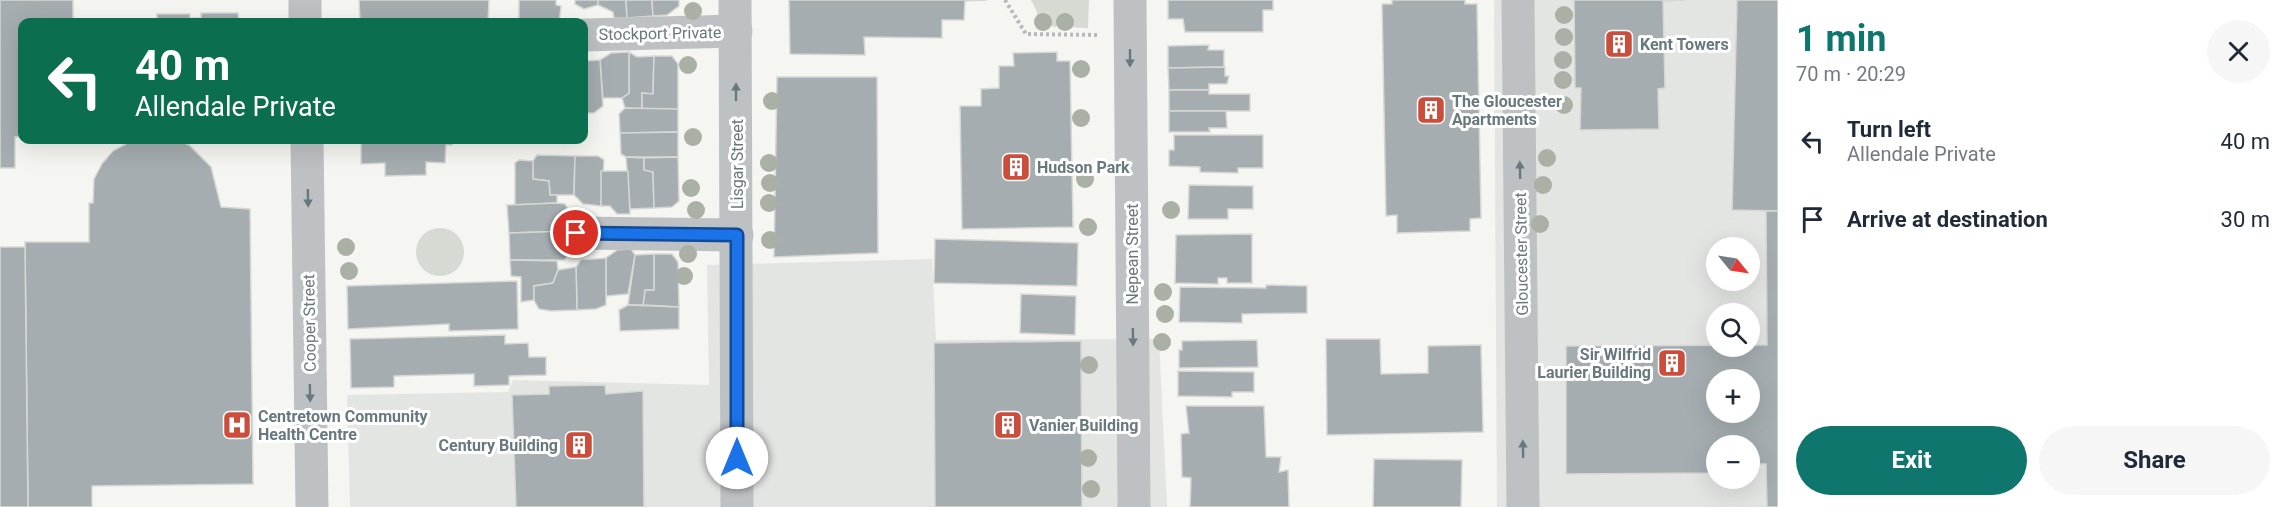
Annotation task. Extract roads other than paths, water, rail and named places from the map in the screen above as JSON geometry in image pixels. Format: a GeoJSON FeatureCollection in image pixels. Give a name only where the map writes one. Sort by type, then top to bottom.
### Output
{"type":"FeatureCollection","features":[{"type":"Feature","properties":{"kind":"street"},"geometry":{"type":"LineString","coordinates":[[305,0],[305,18]]}},
{"type":"Feature","properties":{"kind":"street","name":"Nepean Street"},"geometry":{"type":"LineString","coordinates":[[1130,0],[1134,507]]}},
{"type":"Feature","properties":{"kind":"street","name":"Gloucester Street"},"geometry":{"type":"LineString","coordinates":[[1518,0],[1523,507]]}},
{"type":"Feature","properties":{"kind":"street","name":"Stockport Private"},"geometry":{"type":"LineString","coordinates":[[588,34],[736,16]]}},
{"type":"Feature","properties":{"kind":"street","name":"Lisgar Street"},"geometry":{"type":"LineString","coordinates":[[736,16],[737,507]]}},
{"type":"Feature","properties":{"kind":"street","name":"Cooper Street"},"geometry":{"type":"LineString","coordinates":[[307,144],[312,507]]}},
{"type":"Feature","properties":{"kind":"street"},"geometry":{"type":"LineString","coordinates":[[576,233],[737,235]]}},
{"type":"Feature","properties":{"kind":"place","name":"Kent Towers"},"geometry":{"type":"Point","coordinates":[1619,44]}},
{"type":"Feature","properties":{"kind":"place","name":"The Gloucester Apartments"},"geometry":{"type":"Point","coordinates":[1431,110]}},
{"type":"Feature","properties":{"kind":"place","name":"Hudson Park"},"geometry":{"type":"Point","coordinates":[1016,167]}},
{"type":"Feature","properties":{"kind":"place","name":"Sir Wilfrid Laurier Building"},"geometry":{"type":"Point","coordinates":[1672,363]}},
{"type":"Feature","properties":{"kind":"place","name":"Centretown Community Health Centre"},"geometry":{"type":"Point","coordinates":[237,425]}},
{"type":"Feature","properties":{"kind":"place","name":"Vanier Building"},"geometry":{"type":"Point","coordinates":[1008,425]}},
{"type":"Feature","properties":{"kind":"place","name":"Century Building"},"geometry":{"type":"Point","coordinates":[579,445]}}]}
